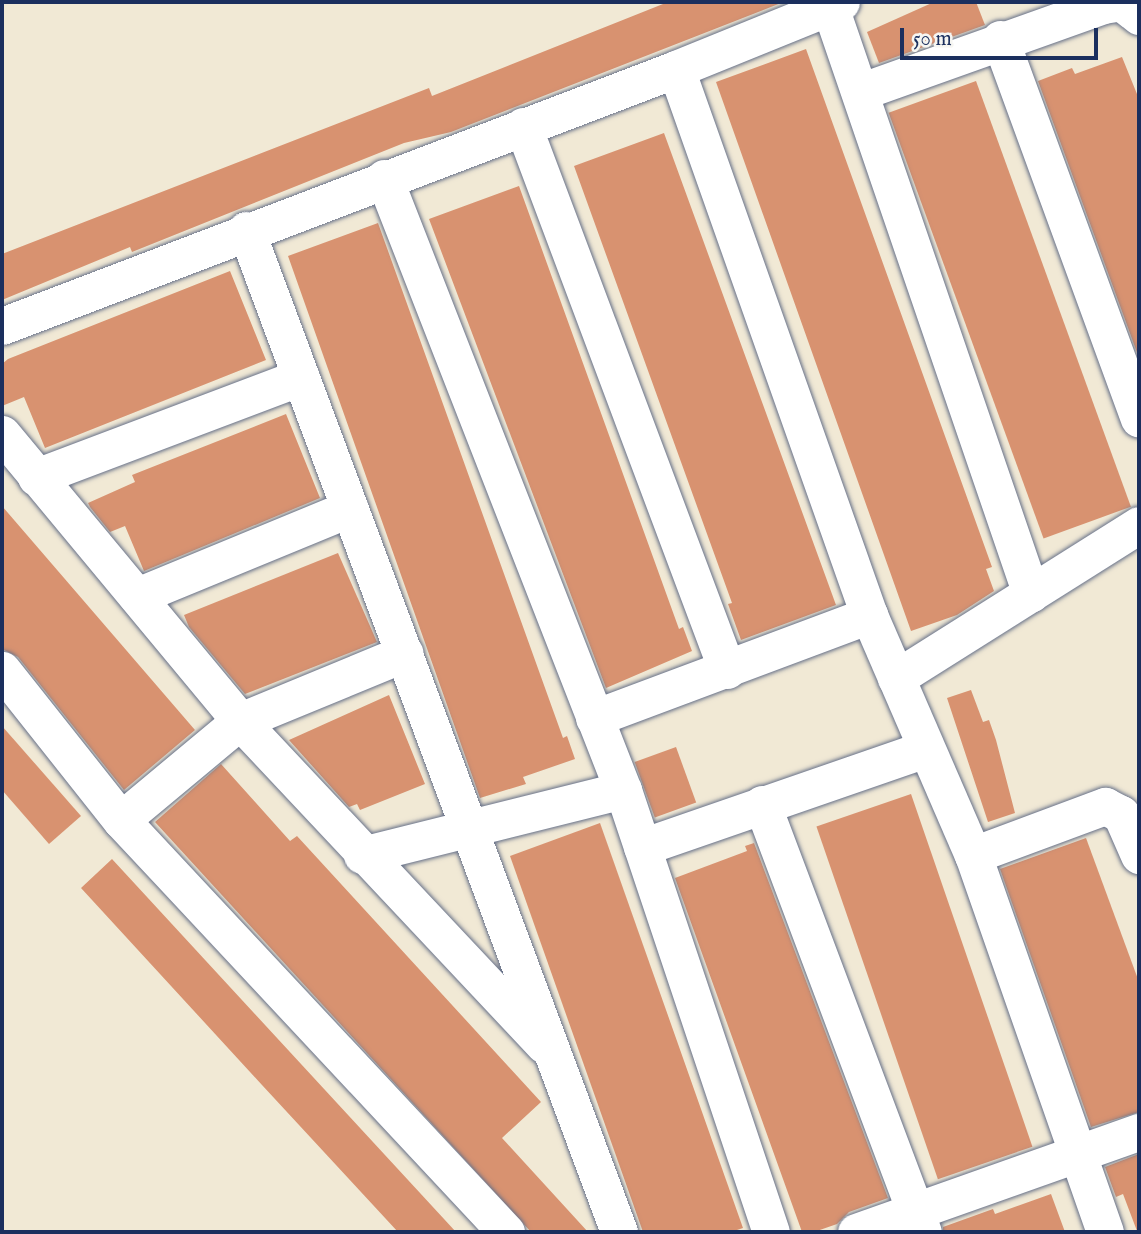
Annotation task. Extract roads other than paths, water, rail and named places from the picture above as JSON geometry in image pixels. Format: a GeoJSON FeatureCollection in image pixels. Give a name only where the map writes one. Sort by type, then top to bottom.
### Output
{"type":"FeatureCollection","features":[{"type":"Feature","properties":{"kind":"street"},"geometry":{"type":"LineString","coordinates":[[862,91],[1000,39],[1102,5],[1121,2],[1139,16]]}},
{"type":"Feature","properties":{"kind":"street"},"geometry":{"type":"LineString","coordinates":[[2,326],[246,230],[677,69],[836,4],[862,91],[1031,594]]}},
{"type":"Feature","properties":{"kind":"street"},"geometry":{"type":"LineString","coordinates":[[1000,39],[1139,418]]}},
{"type":"Feature","properties":{"kind":"street"},"geometry":{"type":"LineString","coordinates":[[677,69],[869,615],[973,855],[1076,1156],[1105,1232]]}},
{"type":"Feature","properties":{"kind":"street"},"geometry":{"type":"LineString","coordinates":[[523,126],[727,670]]}},
{"type":"Feature","properties":{"kind":"street"},"geometry":{"type":"LineString","coordinates":[[384,178],[623,790],[771,1232]]}},
{"type":"Feature","properties":{"kind":"street"},"geometry":{"type":"LineString","coordinates":[[246,230],[471,826],[619,1232]]}},
{"type":"Feature","properties":{"kind":"street"},"geometry":{"type":"LineString","coordinates":[[36,477],[301,377]]}},
{"type":"Feature","properties":{"kind":"street"},"geometry":{"type":"LineString","coordinates":[[2,434],[240,721],[362,855],[552,1054]]}},
{"type":"Feature","properties":{"kind":"street"},"geometry":{"type":"LineString","coordinates":[[138,596],[350,508]]}},
{"type":"Feature","properties":{"kind":"street"},"geometry":{"type":"LineString","coordinates":[[896,678],[1139,525]]}},
{"type":"Feature","properties":{"kind":"street"},"geometry":{"type":"LineString","coordinates":[[594,718],[869,615]]}},
{"type":"Feature","properties":{"kind":"street"},"geometry":{"type":"LineString","coordinates":[[121,820],[240,721],[405,653]]}},
{"type":"Feature","properties":{"kind":"street"},"geometry":{"type":"LineString","coordinates":[[2,670],[121,820],[506,1232]]}},
{"type":"Feature","properties":{"kind":"street"},"geometry":{"type":"LineString","coordinates":[[642,847],[925,749]]}},
{"type":"Feature","properties":{"kind":"street"},"geometry":{"type":"LineString","coordinates":[[362,855],[623,790]]}},
{"type":"Feature","properties":{"kind":"street"},"geometry":{"type":"LineString","coordinates":[[762,804],[919,1222]]}},
{"type":"Feature","properties":{"kind":"street"},"geometry":{"type":"LineString","coordinates":[[973,855],[1105,806],[1121,814],[1139,855]]}},
{"type":"Feature","properties":{"kind":"street"},"geometry":{"type":"LineString","coordinates":[[856,1232],[919,1222],[1139,1132]]}}]}
